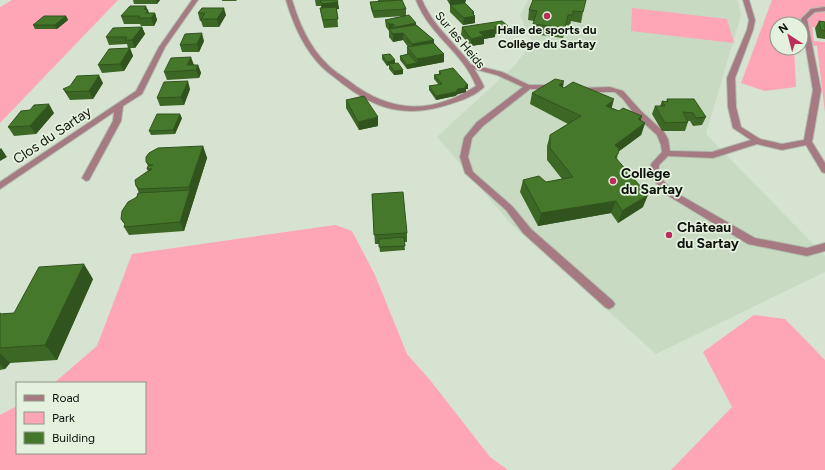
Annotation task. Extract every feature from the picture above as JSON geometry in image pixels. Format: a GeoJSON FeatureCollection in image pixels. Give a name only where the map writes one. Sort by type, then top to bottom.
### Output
{"type":"FeatureCollection","features":[{"type":"Feature","properties":{"kind":"street","name":"Clos du Sartay"},"geometry":{"type":"LineString","coordinates":[[0,186],[139,92],[162,47],[195,0]]}},
{"type":"Feature","properties":{"kind":"street","name":"Sur les Heids"},"geometry":{"type":"LineString","coordinates":[[289,0],[307,41],[322,64],[348,84],[370,98],[403,110],[430,107],[470,95],[480,87],[478,79],[469,66],[433,27],[421,8],[419,0]]}},
{"type":"Feature","properties":{"kind":"street"},"geometry":{"type":"LineString","coordinates":[[746,0],[752,20],[750,30],[731,78],[732,107],[737,128],[757,141],[782,148],[808,142]]}},
{"type":"Feature","properties":{"kind":"street"},"geometry":{"type":"LineString","coordinates":[[825,9],[814,10],[804,20],[817,90],[808,142],[825,170]]}},
{"type":"Feature","properties":{"kind":"street"},"geometry":{"type":"LineString","coordinates":[[469,66],[487,68],[528,87],[552,86],[568,89],[616,90],[626,96],[637,112],[655,126],[666,142],[666,153],[655,164],[654,176],[670,193],[752,241],[807,252],[825,247]]}},
{"type":"Feature","properties":{"kind":"street"},"geometry":{"type":"LineString","coordinates":[[528,87],[480,124],[468,138],[464,157],[469,173],[508,208],[527,231],[609,304]]}},
{"type":"Feature","properties":{"kind":"street"},"geometry":{"type":"LineString","coordinates":[[86,178],[117,121],[119,106]]}},
{"type":"Feature","properties":{"kind":"street"},"geometry":{"type":"LineString","coordinates":[[666,153],[713,155],[757,141]]}},
{"type":"Feature","properties":{"kind":"shaded area","name":"Collège du Sartay"},"geometry":{"type":"Polygon","coordinates":[[[528,0],[738,0],[741,15],[706,134],[825,256],[825,272],[656,354],[511,224],[437,137],[516,64],[532,42],[520,15],[528,0]]]}},
{"type":"Feature","properties":{"kind":"green space"},"geometry":{"type":"Polygon","coordinates":[[[12,0],[118,0],[0,123],[0,7],[12,0]]]}},
{"type":"Feature","properties":{"kind":"green space"},"geometry":{"type":"Polygon","coordinates":[[[772,0],[825,0],[825,28],[812,27],[814,41],[825,42],[825,113],[817,46],[809,46],[809,16],[769,16],[769,56],[794,56],[796,87],[765,91],[741,83],[772,0]]]}},
{"type":"Feature","properties":{"kind":"green space"},"geometry":{"type":"Polygon","coordinates":[[[632,8],[727,19],[734,43],[631,31],[632,8]]]}},
{"type":"Feature","properties":{"kind":"green space"},"geometry":{"type":"Polygon","coordinates":[[[335,225],[352,231],[375,275],[407,354],[430,380],[490,457],[508,470],[0,470],[0,415],[16,407],[16,454],[146,454],[146,382],[55,382],[97,346],[132,254],[335,225]]]}},
{"type":"Feature","properties":{"kind":"green space"},"geometry":{"type":"Polygon","coordinates":[[[754,315],[785,319],[825,360],[825,470],[671,470],[732,407],[703,352],[754,315]]]}},
{"type":"Feature","properties":{"kind":"building"},"geometry":{"type":"Polygon","coordinates":[[[320,0],[337,0],[338,2],[322,4],[320,0]]]}},
{"type":"Feature","properties":{"kind":"building"},"geometry":{"type":"Polygon","coordinates":[[[402,0],[406,9],[373,11],[370,2],[402,0]]]}},
{"type":"Feature","properties":{"kind":"building"},"geometry":{"type":"Polygon","coordinates":[[[533,0],[586,0],[583,12],[573,11],[573,15],[568,15],[565,28],[533,24],[537,11],[529,10],[533,0]]]}},
{"type":"Feature","properties":{"kind":"building"},"geometry":{"type":"Polygon","coordinates":[[[465,3],[474,12],[472,13],[475,16],[464,18],[450,5],[465,3]]]}},
{"type":"Feature","properties":{"kind":"building"},"geometry":{"type":"Polygon","coordinates":[[[130,6],[146,6],[144,9],[148,10],[146,13],[155,13],[151,18],[138,18],[140,16],[121,16],[130,6]]]}},
{"type":"Feature","properties":{"kind":"building"},"geometry":{"type":"Polygon","coordinates":[[[336,7],[338,19],[323,20],[320,8],[336,7]]]}},
{"type":"Feature","properties":{"kind":"building"},"geometry":{"type":"Polygon","coordinates":[[[202,8],[224,8],[217,19],[201,19],[205,13],[198,13],[202,8]]]}},
{"type":"Feature","properties":{"kind":"building"},"geometry":{"type":"Polygon","coordinates":[[[409,15],[416,23],[396,27],[393,24],[389,24],[385,20],[409,15]]]}},
{"type":"Feature","properties":{"kind":"building"},"geometry":{"type":"Polygon","coordinates":[[[44,16],[66,16],[55,25],[33,25],[44,16]]]}},
{"type":"Feature","properties":{"kind":"building"},"geometry":{"type":"Polygon","coordinates":[[[502,21],[508,26],[494,27],[496,29],[479,32],[484,36],[471,39],[462,27],[502,21]]]}},
{"type":"Feature","properties":{"kind":"building"},"geometry":{"type":"Polygon","coordinates":[[[819,21],[825,22],[825,31],[821,30],[819,21]]]}},
{"type":"Feature","properties":{"kind":"building"},"geometry":{"type":"Polygon","coordinates":[[[416,25],[434,40],[412,44],[403,33],[393,34],[389,29],[416,25]]]}},
{"type":"Feature","properties":{"kind":"building"},"geometry":{"type":"Polygon","coordinates":[[[142,27],[132,40],[125,40],[127,37],[106,37],[113,28],[142,27]]]}},
{"type":"Feature","properties":{"kind":"building"},"geometry":{"type":"Polygon","coordinates":[[[202,33],[197,44],[180,45],[185,34],[202,33]]]}},
{"type":"Feature","properties":{"kind":"building"},"geometry":{"type":"Polygon","coordinates":[[[433,43],[444,54],[417,59],[407,47],[433,43]]]}},
{"type":"Feature","properties":{"kind":"building"},"geometry":{"type":"Polygon","coordinates":[[[130,48],[120,64],[98,65],[109,49],[130,48]]]}},
{"type":"Feature","properties":{"kind":"building"},"geometry":{"type":"Polygon","coordinates":[[[390,54],[395,60],[387,62],[382,55],[390,54]]]}},
{"type":"Feature","properties":{"kind":"building"},"geometry":{"type":"Polygon","coordinates":[[[409,54],[417,63],[407,65],[400,56],[409,54]]]}},
{"type":"Feature","properties":{"kind":"building"},"geometry":{"type":"Polygon","coordinates":[[[191,57],[187,65],[198,65],[196,70],[164,72],[171,58],[191,57]]]}},
{"type":"Feature","properties":{"kind":"building"},"geometry":{"type":"Polygon","coordinates":[[[398,63],[403,70],[394,71],[389,64],[398,63]]]}},
{"type":"Feature","properties":{"kind":"building"},"geometry":{"type":"Polygon","coordinates":[[[453,68],[468,85],[465,86],[466,88],[458,89],[456,92],[436,96],[429,86],[442,84],[434,75],[441,74],[439,71],[453,68]]]}},
{"type":"Feature","properties":{"kind":"building"},"geometry":{"type":"Polygon","coordinates":[[[99,75],[89,91],[65,92],[66,91],[63,89],[70,86],[77,76],[99,75]]]}},
{"type":"Feature","properties":{"kind":"building"},"geometry":{"type":"Polygon","coordinates":[[[555,79],[564,81],[559,85],[564,88],[573,82],[614,99],[606,106],[619,111],[623,108],[642,116],[638,119],[645,123],[615,145],[619,149],[618,154],[615,157],[648,195],[622,211],[616,201],[541,213],[523,180],[539,176],[546,182],[573,177],[550,148],[550,135],[581,116],[532,93],[555,79]]]}},
{"type":"Feature","properties":{"kind":"building"},"geometry":{"type":"Polygon","coordinates":[[[188,81],[181,97],[157,98],[164,82],[188,81]]]}},
{"type":"Feature","properties":{"kind":"building"},"geometry":{"type":"Polygon","coordinates":[[[364,96],[378,117],[358,122],[346,100],[364,96]]]}},
{"type":"Feature","properties":{"kind":"building"},"geometry":{"type":"Polygon","coordinates":[[[667,99],[694,99],[706,117],[696,118],[693,113],[683,112],[688,122],[665,123],[655,106],[665,106],[662,101],[668,102],[667,99]]]}},
{"type":"Feature","properties":{"kind":"building"},"geometry":{"type":"Polygon","coordinates":[[[49,104],[30,126],[8,127],[21,111],[30,110],[34,105],[49,104]]]}},
{"type":"Feature","properties":{"kind":"building"},"geometry":{"type":"Polygon","coordinates":[[[157,114],[180,114],[173,130],[149,131],[157,114]]]}},
{"type":"Feature","properties":{"kind":"building"},"geometry":{"type":"Polygon","coordinates":[[[203,146],[189,187],[140,189],[136,186],[135,180],[152,169],[147,169],[148,166],[153,165],[146,162],[146,157],[149,153],[158,148],[203,146]]]}},
{"type":"Feature","properties":{"kind":"building"},"geometry":{"type":"Polygon","coordinates":[[[190,190],[180,222],[124,227],[125,224],[121,219],[122,211],[128,202],[137,197],[138,193],[190,190]]]}},
{"type":"Feature","properties":{"kind":"building"},"geometry":{"type":"Polygon","coordinates":[[[403,192],[407,233],[374,235],[372,194],[403,192]]]}},
{"type":"Feature","properties":{"kind":"building"},"geometry":{"type":"Polygon","coordinates":[[[404,237],[405,246],[379,247],[379,239],[404,237]]]}},
{"type":"Feature","properties":{"kind":"building"},"geometry":{"type":"Polygon","coordinates":[[[84,264],[45,345],[0,348],[0,314],[14,313],[39,267],[84,264]]]}},
{"type":"Feature","properties":{"kind":"place","name":"Halle de sports du Collège du Sartay"},"geometry":{"type":"Point","coordinates":[547,16]}},
{"type":"Feature","properties":{"kind":"place","name":"Collège du Sartay"},"geometry":{"type":"Point","coordinates":[613,181]}},
{"type":"Feature","properties":{"kind":"place","name":"Château du Sartay"},"geometry":{"type":"Point","coordinates":[669,235]}}]}
